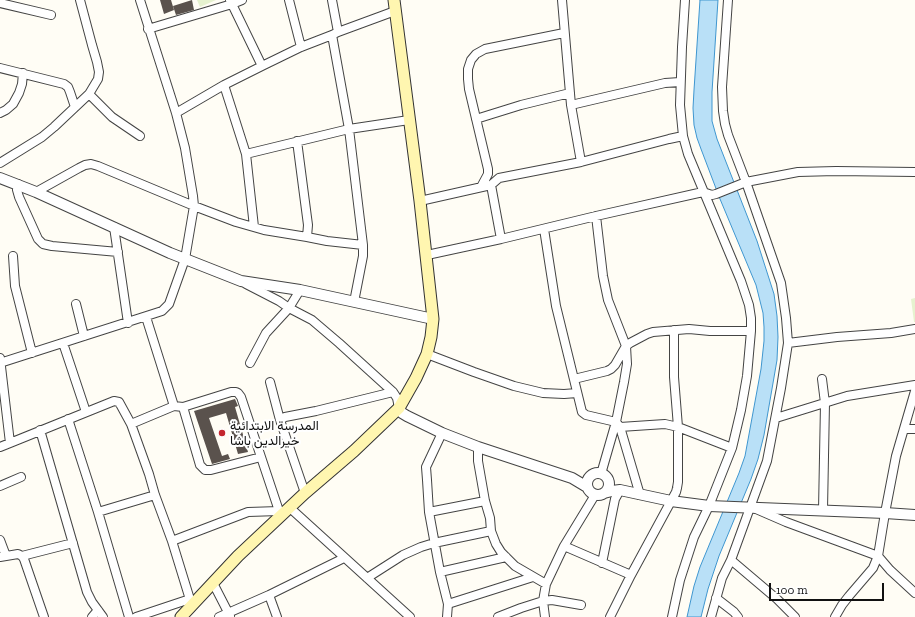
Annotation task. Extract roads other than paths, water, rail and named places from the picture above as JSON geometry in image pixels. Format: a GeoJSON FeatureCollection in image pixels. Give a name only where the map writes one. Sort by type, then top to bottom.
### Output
{"type":"FeatureCollection","features":[{"type":"Feature","properties":{"kind":"main road"},"geometry":{"type":"LineString","coordinates":[[181,617],[191,602],[213,583],[283,511],[354,451],[399,408],[416,378],[427,354],[433,318],[420,201],[394,6]]}},
{"type":"Feature","properties":{"kind":"street"},"geometry":{"type":"LineString","coordinates":[[0,163],[42,137],[54,127],[89,94],[98,79],[99,72],[97,62],[80,0]]}},
{"type":"Feature","properties":{"kind":"street"},"geometry":{"type":"LineString","coordinates":[[10,443],[0,361],[32,353],[162,311],[170,304],[185,259],[194,206],[185,148],[176,113],[140,0]]}},
{"type":"Feature","properties":{"kind":"street"},"geometry":{"type":"LineString","coordinates":[[148,29],[231,2],[242,0]]}},
{"type":"Feature","properties":{"kind":"street"},"geometry":{"type":"LineString","coordinates":[[289,0],[301,46]]}},
{"type":"Feature","properties":{"kind":"street"},"geometry":{"type":"LineString","coordinates":[[332,0],[363,245],[363,256],[354,302]]}},
{"type":"Feature","properties":{"kind":"street"},"geometry":{"type":"LineString","coordinates":[[562,0],[571,105],[581,162]]}},
{"type":"Feature","properties":{"kind":"street"},"geometry":{"type":"LineString","coordinates":[[672,617],[682,573],[694,537],[709,506],[732,448],[747,376],[751,331],[749,305],[741,281],[703,192],[688,154],[683,136],[680,105],[680,82],[685,0]]}},
{"type":"Feature","properties":{"kind":"street"},"geometry":{"type":"LineString","coordinates":[[711,617],[722,578],[731,560],[748,508],[767,461],[776,418],[788,343],[781,283],[728,135],[723,111],[722,87],[728,0]]}},
{"type":"Feature","properties":{"kind":"street"},"geometry":{"type":"LineString","coordinates":[[231,2],[262,66]]}},
{"type":"Feature","properties":{"kind":"street"},"geometry":{"type":"LineString","coordinates":[[0,3],[9,3],[51,15]]}},
{"type":"Feature","properties":{"kind":"street"},"geometry":{"type":"LineString","coordinates":[[176,113],[224,85],[301,46],[335,33],[394,6]]}},
{"type":"Feature","properties":{"kind":"street"},"geometry":{"type":"LineString","coordinates":[[481,187],[488,174],[488,169],[469,89],[468,69],[471,60],[476,54],[485,48],[564,33]]}},
{"type":"Feature","properties":{"kind":"street"},"geometry":{"type":"LineString","coordinates":[[0,68],[64,84],[68,87],[75,107]]}},
{"type":"Feature","properties":{"kind":"street"},"geometry":{"type":"LineString","coordinates":[[0,113],[13,104],[22,84],[23,73]]}},
{"type":"Feature","properties":{"kind":"street"},"geometry":{"type":"LineString","coordinates":[[571,105],[665,83],[680,82]]}},
{"type":"Feature","properties":{"kind":"street"},"geometry":{"type":"LineString","coordinates":[[224,85],[246,154],[254,227]]}},
{"type":"Feature","properties":{"kind":"street"},"geometry":{"type":"LineString","coordinates":[[476,119],[521,105],[570,93]]}},
{"type":"Feature","properties":{"kind":"street"},"geometry":{"type":"LineString","coordinates":[[89,94],[112,117],[140,136]]}},
{"type":"Feature","properties":{"kind":"street"},"geometry":{"type":"LineString","coordinates":[[246,154],[349,129],[409,120]]}},
{"type":"Feature","properties":{"kind":"street"},"geometry":{"type":"LineString","coordinates":[[420,201],[490,185],[498,178],[581,162],[683,136]]}},
{"type":"Feature","properties":{"kind":"street"},"geometry":{"type":"LineString","coordinates":[[297,141],[308,225],[307,237]]}},
{"type":"Feature","properties":{"kind":"street"},"geometry":{"type":"LineString","coordinates":[[36,192],[84,165],[91,164],[236,222],[264,230],[327,241],[363,245]]}},
{"type":"Feature","properties":{"kind":"street"},"geometry":{"type":"LineString","coordinates":[[426,255],[703,192],[712,195],[746,182],[798,172],[915,172]]}},
{"type":"Feature","properties":{"kind":"street"},"geometry":{"type":"LineString","coordinates":[[0,178],[18,184],[185,259],[241,281],[279,301],[312,320],[339,342],[393,392],[397,398],[399,408],[402,413],[442,433],[478,447],[572,478],[595,492],[620,490],[671,501],[720,507],[823,510],[915,515]]}},
{"type":"Feature","properties":{"kind":"street"},"geometry":{"type":"LineString","coordinates":[[18,184],[17,190],[19,197],[38,239],[43,244],[57,247],[118,252]]}},
{"type":"Feature","properties":{"kind":"street"},"geometry":{"type":"LineString","coordinates":[[490,185],[501,239]]}},
{"type":"Feature","properties":{"kind":"street"},"geometry":{"type":"LineString","coordinates":[[545,617],[543,601],[546,584],[564,546],[595,492],[608,489],[604,477],[618,425],[627,364],[626,346],[605,289],[596,216]]}},
{"type":"Feature","properties":{"kind":"street"},"geometry":{"type":"LineString","coordinates":[[114,227],[128,323]]}},
{"type":"Feature","properties":{"kind":"street"},"geometry":{"type":"LineString","coordinates":[[544,229],[556,306],[582,412],[586,415],[618,425],[665,424],[678,427],[732,448]]}},
{"type":"Feature","properties":{"kind":"street"},"geometry":{"type":"LineString","coordinates":[[14,256],[15,286],[32,353]]}},
{"type":"Feature","properties":{"kind":"street"},"geometry":{"type":"LineString","coordinates":[[241,281],[300,290],[433,318]]}},
{"type":"Feature","properties":{"kind":"street"},"geometry":{"type":"LineString","coordinates":[[250,363],[266,333],[289,308],[300,290]]}},
{"type":"Feature","properties":{"kind":"street"},"geometry":{"type":"LineString","coordinates":[[76,304],[84,336]]}},
{"type":"Feature","properties":{"kind":"street"},"geometry":{"type":"LineString","coordinates":[[146,317],[174,406]]}},
{"type":"Feature","properties":{"kind":"street"},"geometry":{"type":"LineString","coordinates":[[574,379],[611,369],[630,342],[650,333],[689,329],[710,331],[751,331]]}},
{"type":"Feature","properties":{"kind":"street"},"geometry":{"type":"LineString","coordinates":[[788,343],[837,337],[891,333],[915,329]]}},
{"type":"Feature","properties":{"kind":"street"},"geometry":{"type":"LineString","coordinates":[[610,617],[676,492],[678,482],[678,427],[674,377],[674,330]]}},
{"type":"Feature","properties":{"kind":"street"},"geometry":{"type":"LineString","coordinates":[[63,343],[86,412]]}},
{"type":"Feature","properties":{"kind":"street"},"geometry":{"type":"LineString","coordinates":[[427,354],[514,386],[543,393],[577,393]]}},
{"type":"Feature","properties":{"kind":"street"},"geometry":{"type":"LineString","coordinates":[[822,379],[825,403],[823,510]]}},
{"type":"Feature","properties":{"kind":"street"},"geometry":{"type":"LineString","coordinates":[[270,382],[280,420],[305,493]]}},
{"type":"Feature","properties":{"kind":"street"},"geometry":{"type":"LineString","coordinates":[[776,418],[847,396],[915,386]]}},
{"type":"Feature","properties":{"kind":"street"},"geometry":{"type":"LineString","coordinates":[[835,617],[842,605],[874,568],[878,556],[896,456],[915,391]]}},
{"type":"Feature","properties":{"kind":"street"},"geometry":{"type":"LineString","coordinates":[[131,424],[174,406],[183,407],[231,392],[238,393],[241,397],[261,457],[283,511],[344,558],[410,617]]}},
{"type":"Feature","properties":{"kind":"street"},"geometry":{"type":"LineString","coordinates":[[280,420],[286,417],[393,392]]}},
{"type":"Feature","properties":{"kind":"street"},"geometry":{"type":"LineString","coordinates":[[0,446],[114,401],[119,402],[131,424],[191,602],[136,617]]}},
{"type":"Feature","properties":{"kind":"street"},"geometry":{"type":"LineString","coordinates":[[183,407],[200,464],[206,470],[261,457]]}},
{"type":"Feature","properties":{"kind":"street"},"geometry":{"type":"LineString","coordinates":[[68,419],[98,512],[129,617]]}},
{"type":"Feature","properties":{"kind":"street"},"geometry":{"type":"LineString","coordinates":[[618,425],[640,495]]}},
{"type":"Feature","properties":{"kind":"street"},"geometry":{"type":"LineString","coordinates":[[904,429],[915,429]]}},
{"type":"Feature","properties":{"kind":"street"},"geometry":{"type":"LineString","coordinates":[[40,430],[87,592],[100,614],[92,617]]}},
{"type":"Feature","properties":{"kind":"street"},"geometry":{"type":"LineString","coordinates":[[442,433],[426,467],[429,512],[434,543],[448,604],[447,617]]}},
{"type":"Feature","properties":{"kind":"street"},"geometry":{"type":"LineString","coordinates":[[478,447],[478,461],[485,501],[490,518],[491,531],[496,544],[515,566],[546,584]]}},
{"type":"Feature","properties":{"kind":"street"},"geometry":{"type":"LineString","coordinates":[[572,478],[590,477],[595,474],[604,477],[620,490]]}},
{"type":"Feature","properties":{"kind":"street"},"geometry":{"type":"LineString","coordinates":[[0,486],[21,477]]}},
{"type":"Feature","properties":{"kind":"street"},"geometry":{"type":"LineString","coordinates":[[590,477],[588,480],[595,492]]}},
{"type":"Feature","properties":{"kind":"street"},"geometry":{"type":"LineString","coordinates":[[602,563],[615,499],[620,490]]}},
{"type":"Feature","properties":{"kind":"street"},"geometry":{"type":"LineString","coordinates":[[98,512],[155,495]]}},
{"type":"Feature","properties":{"kind":"street"},"geometry":{"type":"LineString","coordinates":[[429,512],[485,501]]}},
{"type":"Feature","properties":{"kind":"street"},"geometry":{"type":"LineString","coordinates":[[748,508],[878,556],[915,594]]}},
{"type":"Feature","properties":{"kind":"street"},"geometry":{"type":"LineString","coordinates":[[172,542],[248,512],[283,511]]}},
{"type":"Feature","properties":{"kind":"street"},"geometry":{"type":"LineString","coordinates":[[367,578],[403,555],[422,547],[491,531]]}},
{"type":"Feature","properties":{"kind":"street"},"geometry":{"type":"LineString","coordinates":[[0,540],[3,557],[18,554],[22,556],[73,543]]}},
{"type":"Feature","properties":{"kind":"street"},"geometry":{"type":"LineString","coordinates":[[564,546],[631,575]]}},
{"type":"Feature","properties":{"kind":"street"},"geometry":{"type":"LineString","coordinates":[[22,556],[44,617]]}},
{"type":"Feature","properties":{"kind":"street"},"geometry":{"type":"LineString","coordinates":[[440,572],[506,557]]}},
{"type":"Feature","properties":{"kind":"street"},"geometry":{"type":"LineString","coordinates":[[219,617],[229,615],[344,558]]}},
{"type":"Feature","properties":{"kind":"street"},"geometry":{"type":"LineString","coordinates":[[731,560],[777,599],[795,617]]}},
{"type":"Feature","properties":{"kind":"street"},"geometry":{"type":"LineString","coordinates":[[448,604],[533,577]]}},
{"type":"Feature","properties":{"kind":"street"},"geometry":{"type":"LineString","coordinates":[[213,583],[229,615]]}},
{"type":"Feature","properties":{"kind":"street"},"geometry":{"type":"LineString","coordinates":[[269,595],[277,617]]}},
{"type":"Feature","properties":{"kind":"street"},"geometry":{"type":"LineString","coordinates":[[716,598],[738,617]]}},
{"type":"Feature","properties":{"kind":"street"},"geometry":{"type":"LineString","coordinates":[[498,617],[543,601],[552,600],[581,605]]}},
{"type":"Feature","properties":{"kind":"water"},"geometry":{"type":"Polygon","coordinates":[[[700,0],[718,0],[712,92],[712,121],[717,139],[757,241],[774,294],[778,337],[777,360],[764,435],[758,459],[719,556],[708,589],[701,617],[687,617],[700,567],[745,456],[761,369],[764,341],[763,313],[756,285],[720,199],[697,138],[694,125],[693,108],[700,0]]]}},
{"type":"Feature","properties":{"kind":"place","name":"المدرسة الابتدائية خيرالدين باشا"},"geometry":{"type":"Point","coordinates":[222,433]}}]}
